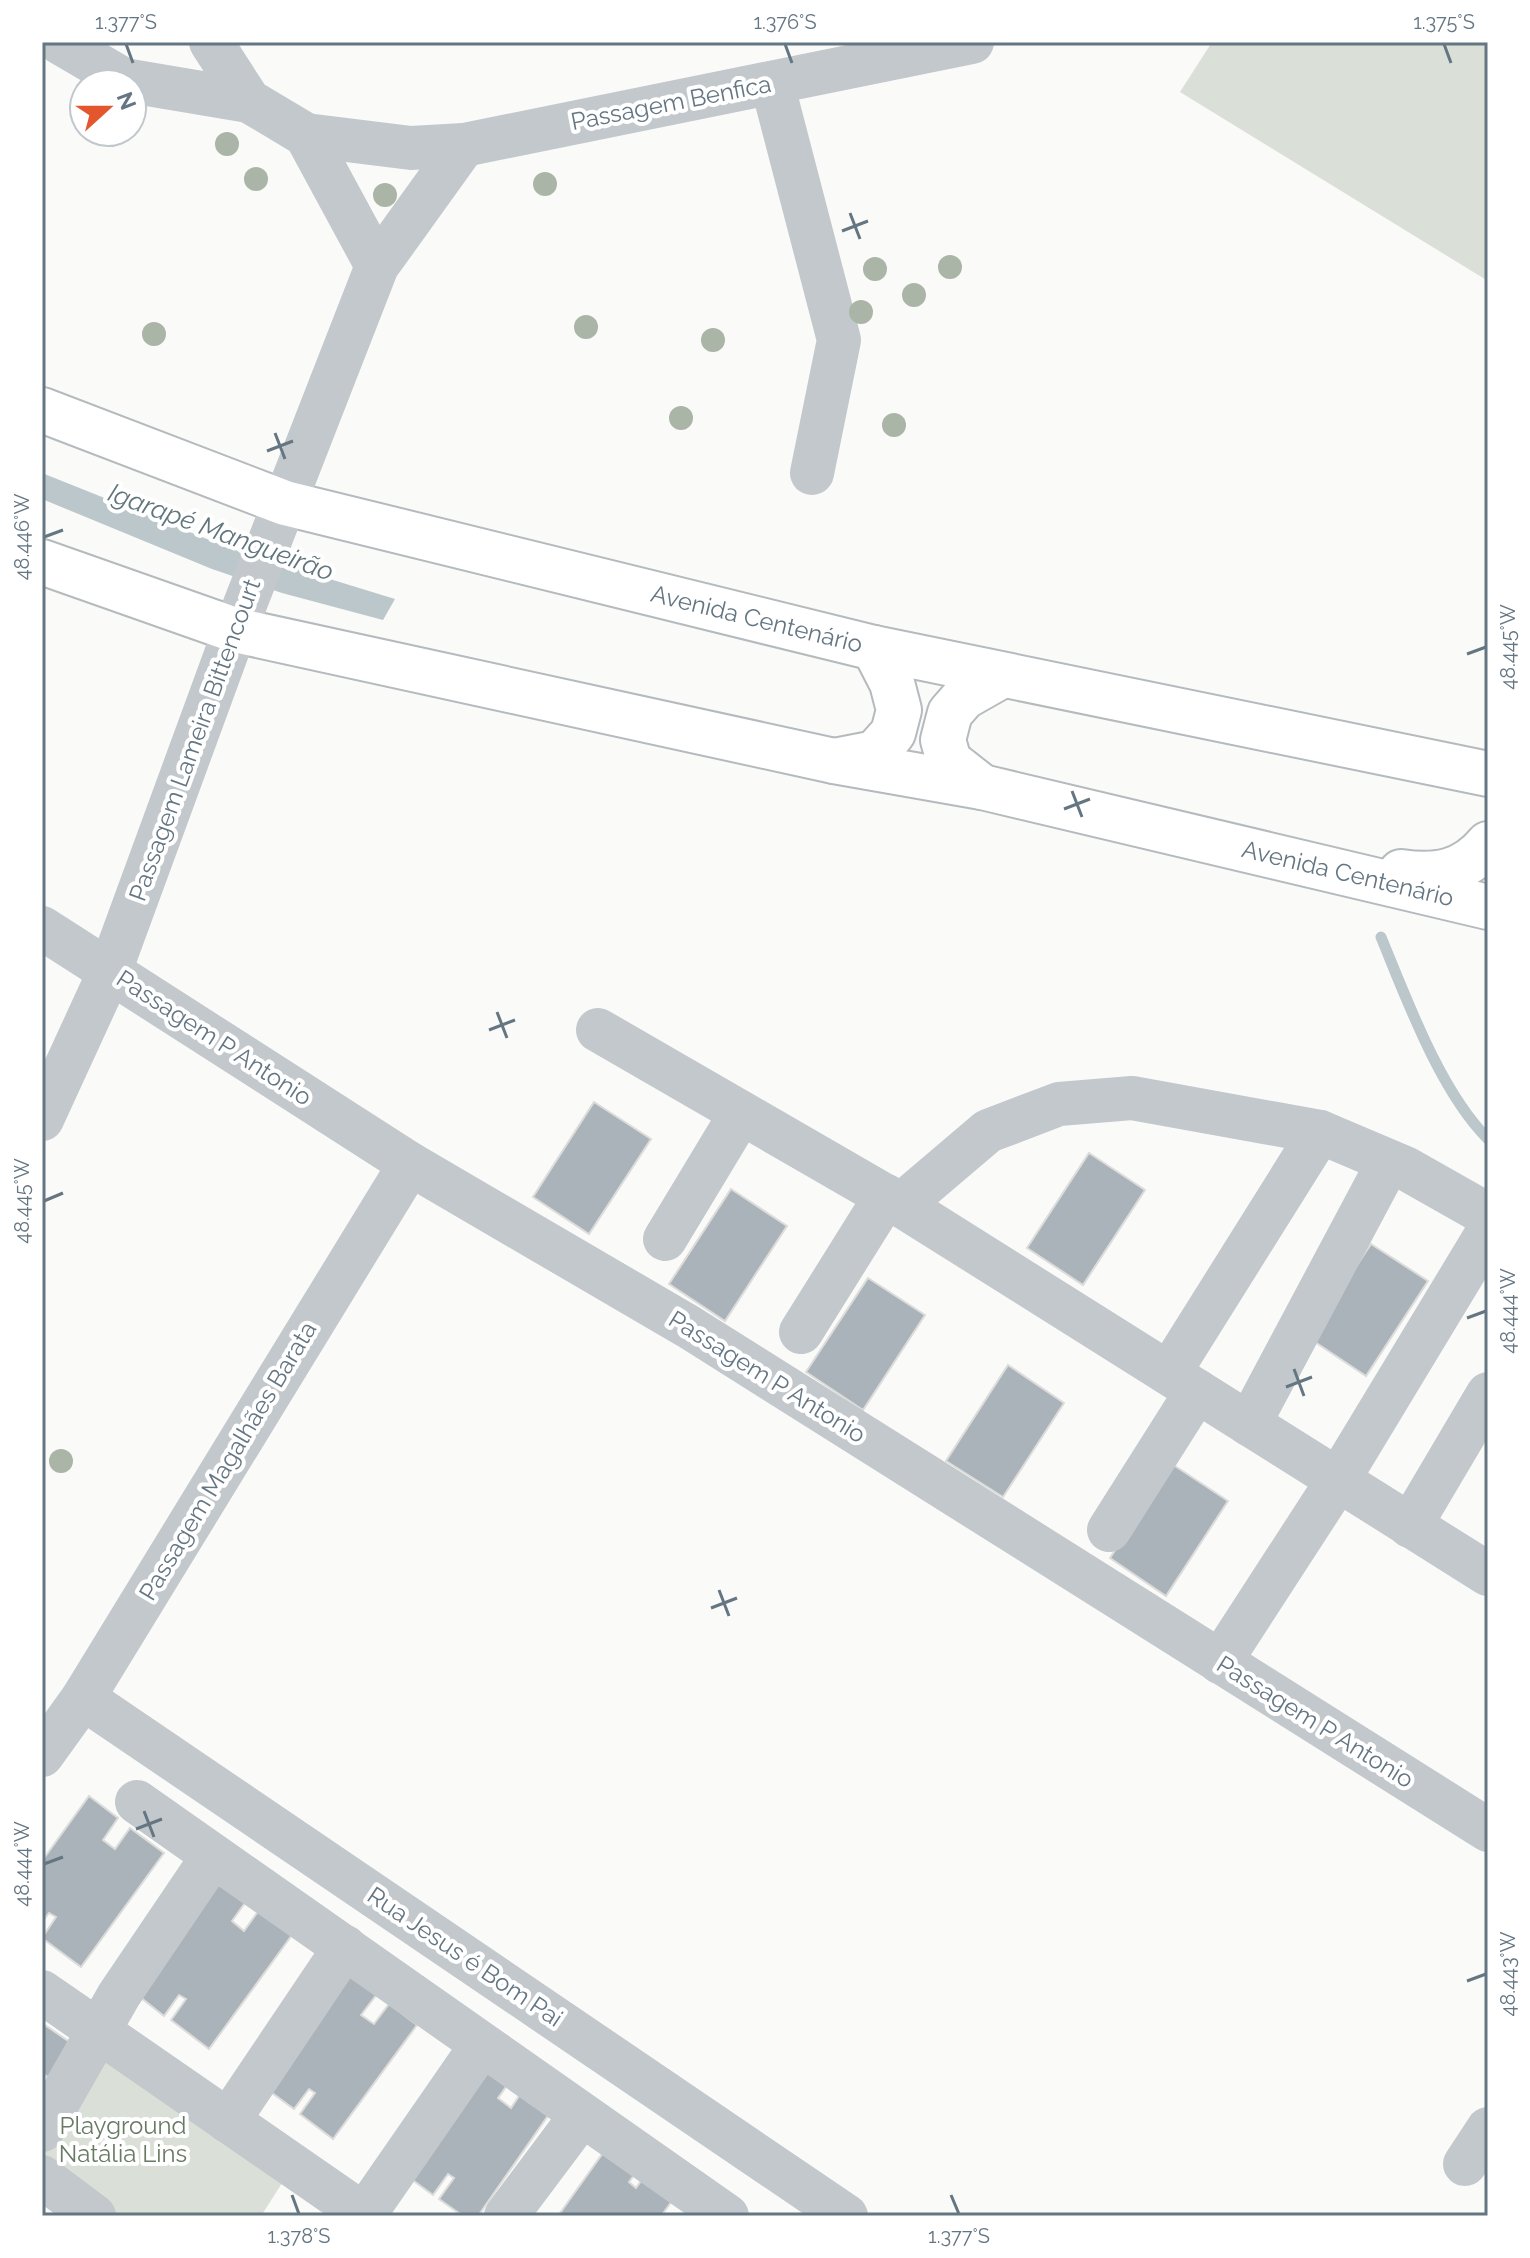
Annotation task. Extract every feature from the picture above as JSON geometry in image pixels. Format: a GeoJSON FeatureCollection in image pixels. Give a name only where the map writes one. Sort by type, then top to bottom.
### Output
{"type":"FeatureCollection","features":[{"type":"Feature","properties":{"kind":"main road","name":"Avenida Centenário"},"geometry":{"type":"LineString","coordinates":[[42,410],[280,514],[1001,676],[1482,768]]}},
{"type":"Feature","properties":{"kind":"main road","name":"Avenida Centenário"},"geometry":{"type":"LineString","coordinates":[[42,562],[238,621],[834,761],[982,787],[1488,907]]}},
{"type":"Feature","properties":{"kind":"main road"},"geometry":{"type":"LineString","coordinates":[[834,761],[875,753],[893,733],[899,710],[892,683],[874,648]]}},
{"type":"Feature","properties":{"kind":"main road"},"geometry":{"type":"LineString","coordinates":[[982,787],[949,761],[943,740],[950,713],[964,697],[1001,676]]}},
{"type":"Feature","properties":{"kind":"main road"},"geometry":{"type":"LineString","coordinates":[[1291,858],[1432,876],[1460,868],[1488,844]]}},
{"type":"Feature","properties":{"kind":"street"},"geometry":{"type":"LineString","coordinates":[[59,42],[124,80],[249,101],[306,135],[377,266],[464,145]]}},
{"type":"Feature","properties":{"kind":"street"},"geometry":{"type":"LineString","coordinates":[[211,42],[249,101]]}},
{"type":"Feature","properties":{"kind":"street","name":"Passagem Benfica"},"geometry":{"type":"LineString","coordinates":[[306,135],[411,148],[464,145],[972,42]]}},
{"type":"Feature","properties":{"kind":"street"},"geometry":{"type":"LineString","coordinates":[[772,83],[839,340],[812,473]]}},
{"type":"Feature","properties":{"kind":"street","name":"Passagem Lameira Bittencourt"},"geometry":{"type":"LineString","coordinates":[[42,1119],[110,971],[238,621],[377,266]]}},
{"type":"Feature","properties":{"kind":"street","name":"Passagem P Antonio"},"geometry":{"type":"LineString","coordinates":[[42,928],[410,1164],[689,1327],[1488,1830]]}},
{"type":"Feature","properties":{"kind":"street"},"geometry":{"type":"LineString","coordinates":[[598,1030],[893,1201],[1488,1574]]}},
{"type":"Feature","properties":{"kind":"street"},"geometry":{"type":"LineString","coordinates":[[801,1332],[893,1201],[988,1131],[1059,1104],[1132,1098],[1320,1132],[1405,1168],[1488,1215]]}},
{"type":"Feature","properties":{"kind":"street"},"geometry":{"type":"LineString","coordinates":[[665,1239],[741,1113]]}},
{"type":"Feature","properties":{"kind":"street"},"geometry":{"type":"LineString","coordinates":[[1109,1530],[1183,1382],[1320,1132]]}},
{"type":"Feature","properties":{"kind":"street"},"geometry":{"type":"LineString","coordinates":[[1249,1424],[1388,1163]]}},
{"type":"Feature","properties":{"kind":"street","name":"Passagem Magalhães Barata"},"geometry":{"type":"LineString","coordinates":[[42,1755],[83,1698],[410,1164]]}},
{"type":"Feature","properties":{"kind":"street"},"geometry":{"type":"LineString","coordinates":[[1220,1662],[1338,1480],[1488,1232]]}},
{"type":"Feature","properties":{"kind":"street"},"geometry":{"type":"LineString","coordinates":[[1410,1526],[1488,1394]]}},
{"type":"Feature","properties":{"kind":"street","name":"Rua Jesus é Bom Pai"},"geometry":{"type":"LineString","coordinates":[[83,1698],[846,2216]]}},
{"type":"Feature","properties":{"kind":"street"},"geometry":{"type":"LineString","coordinates":[[137,1802],[345,1947],[709,2211]]}},
{"type":"Feature","properties":{"kind":"street"},"geometry":{"type":"LineString","coordinates":[[42,2130],[119,1995],[213,1856]]}},
{"type":"Feature","properties":{"kind":"street"},"geometry":{"type":"LineString","coordinates":[[228,2121],[345,1947]]}},
{"type":"Feature","properties":{"kind":"street"},"geometry":{"type":"LineString","coordinates":[[42,1992],[365,2216],[481,2046]]}},
{"type":"Feature","properties":{"kind":"street"},"geometry":{"type":"LineString","coordinates":[[506,2216],[581,2116]]}},
{"type":"Feature","properties":{"kind":"street"},"geometry":{"type":"LineString","coordinates":[[42,2177],[94,2216]]}},
{"type":"Feature","properties":{"kind":"green space"},"geometry":{"type":"Polygon","coordinates":[[[1212,42],[1488,42],[1488,281],[1180,92],[1212,42]]]}},
{"type":"Feature","properties":{"kind":"green space","name":"Playground Natália Lins"},"geometry":{"type":"Polygon","coordinates":[[[100,2030],[293,2166],[261,2216],[94,2216],[42,2177],[42,2130],[100,2030]]]}},
{"type":"Feature","properties":{"kind":"shaded area"},"geometry":{"type":"Polygon","coordinates":[[[42,473],[232,549],[395,599],[383,620],[282,593],[212,569],[42,499],[42,473]]]}},
{"type":"Feature","properties":{"kind":"building"},"geometry":{"type":"Polygon","coordinates":[[[594,1102],[651,1139],[589,1234],[533,1197],[594,1102]]]}},
{"type":"Feature","properties":{"kind":"building"},"geometry":{"type":"Polygon","coordinates":[[[1089,1153],[1145,1190],[1083,1285],[1027,1248],[1089,1153]]]}},
{"type":"Feature","properties":{"kind":"building"},"geometry":{"type":"Polygon","coordinates":[[[731,1189],[787,1226],[725,1321],[669,1284],[731,1189]]]}},
{"type":"Feature","properties":{"kind":"building"},"geometry":{"type":"Polygon","coordinates":[[[1371,1244],[1428,1281],[1366,1376],[1309,1338],[1371,1244]]]}},
{"type":"Feature","properties":{"kind":"building"},"geometry":{"type":"Polygon","coordinates":[[[868,1278],[925,1315],[863,1410],[806,1372],[868,1278]]]}},
{"type":"Feature","properties":{"kind":"building"},"geometry":{"type":"Polygon","coordinates":[[[1008,1365],[1064,1403],[1003,1497],[946,1461],[1008,1365]]]}},
{"type":"Feature","properties":{"kind":"building"},"geometry":{"type":"Polygon","coordinates":[[[1172,1464],[1228,1501],[1166,1596],[1110,1558],[1172,1464]]]}},
{"type":"Feature","properties":{"kind":"building"},"geometry":{"type":"Polygon","coordinates":[[[89,1796],[118,1818],[103,1840],[115,1849],[130,1828],[164,1853],[81,1967],[42,1938],[56,1917],[49,1913],[42,1922],[42,1861],[89,1796]]]}},
{"type":"Feature","properties":{"kind":"building"},"geometry":{"type":"Polygon","coordinates":[[[219,1879],[247,1900],[232,1921],[244,1931],[259,1910],[292,1935],[209,2049],[171,2020],[186,1999],[179,1995],[164,2016],[135,1993],[219,1879]]]}},
{"type":"Feature","properties":{"kind":"building"},"geometry":{"type":"Polygon","coordinates":[[[348,1973],[377,1994],[361,2015],[374,2024],[389,2004],[417,2025],[333,2139],[300,2114],[315,2093],[309,2089],[294,2109],[264,2087],[348,1973]]]}},
{"type":"Feature","properties":{"kind":"building"},"geometry":{"type":"Polygon","coordinates":[[[42,2023],[74,2045],[51,2079],[42,2073],[42,2023]]]}},
{"type":"Feature","properties":{"kind":"building"},"geometry":{"type":"Polygon","coordinates":[[[484,2057],[513,2077],[498,2098],[511,2108],[525,2087],[554,2107],[478,2216],[463,2216],[439,2199],[454,2178],[448,2174],[433,2195],[403,2173],[484,2057]]]}},
{"type":"Feature","properties":{"kind":"building"},"geometry":{"type":"Polygon","coordinates":[[[613,2139],[644,2161],[629,2182],[636,2188],[650,2168],[680,2190],[661,2216],[558,2216],[613,2139]]]}},
{"type":"Feature","properties":{"kind":"waterway"},"geometry":{"type":"LineString","coordinates":[[1381,937],[1440,1071],[1488,1139]]}},
{"type":"Feature","properties":{"kind":"water label","name":"Igarapé Mangueirão"},"geometry":{"type":"Point","coordinates":[221,532]}}]}
